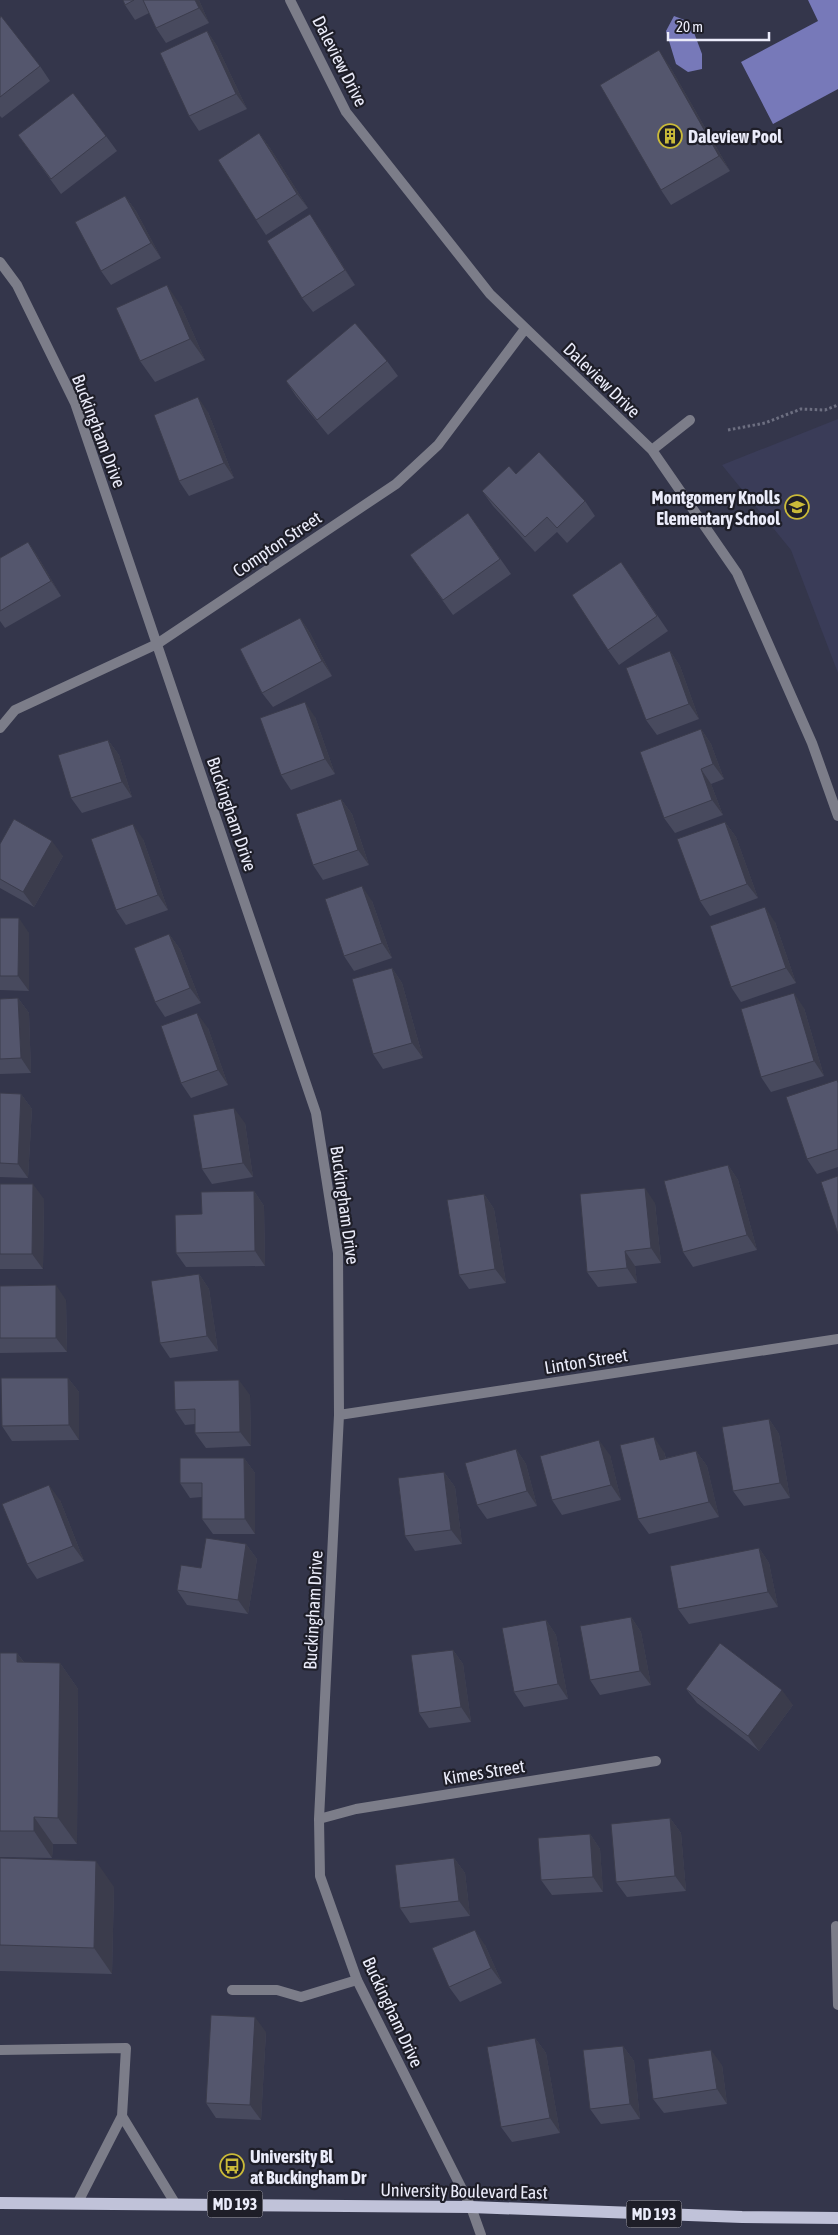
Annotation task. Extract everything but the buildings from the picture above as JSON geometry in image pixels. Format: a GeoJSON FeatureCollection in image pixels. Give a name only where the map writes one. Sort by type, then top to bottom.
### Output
{"type":"FeatureCollection","features":[{"type":"Feature","properties":{"kind":"main road","name":"University Boulevard East"},"geometry":{"type":"LineString","coordinates":[[0,2203],[471,2207],[742,2217],[838,2218]]}},
{"type":"Feature","properties":{"kind":"street","name":"Daleview Drive"},"geometry":{"type":"LineString","coordinates":[[290,0],[346,112],[490,294],[652,450],[737,573],[812,743],[838,816]]}},
{"type":"Feature","properties":{"kind":"street","name":"Buckingham Drive"},"geometry":{"type":"LineString","coordinates":[[0,262],[17,285],[75,403],[316,1113],[338,1254],[339,1414],[318,1820],[320,1876],[358,1980],[471,2207],[481,2235]]}},
{"type":"Feature","properties":{"kind":"street","name":"Compton Street"},"geometry":{"type":"LineString","coordinates":[[0,728],[15,710],[157,644],[396,484],[438,445],[525,329]]}},
{"type":"Feature","properties":{"kind":"street"},"geometry":{"type":"LineString","coordinates":[[652,450],[690,420]]}},
{"type":"Feature","properties":{"kind":"street","name":"Linton Street"},"geometry":{"type":"LineString","coordinates":[[339,1414],[838,1339]]}},
{"type":"Feature","properties":{"kind":"street","name":"Kimes Street"},"geometry":{"type":"LineString","coordinates":[[318,1820],[356,1809],[656,1761]]}},
{"type":"Feature","properties":{"kind":"street"},"geometry":{"type":"LineString","coordinates":[[836,1926],[838,2005]]}},
{"type":"Feature","properties":{"kind":"street"},"geometry":{"type":"LineString","coordinates":[[232,1990],[277,1990],[301,1997],[358,1980]]}},
{"type":"Feature","properties":{"kind":"street"},"geometry":{"type":"LineString","coordinates":[[0,2050],[126,2048],[122,2116],[77,2204]]}},
{"type":"Feature","properties":{"kind":"street"},"geometry":{"type":"LineString","coordinates":[[122,2116],[175,2203]]}},
{"type":"Feature","properties":{"kind":"path"},"geometry":{"type":"LineString","coordinates":[[728,430],[766,423],[801,409],[825,410],[838,405]]}},
{"type":"Feature","properties":{"kind":"shaded area","name":"Montgomery Knolls Elementary School"},"geometry":{"type":"Polygon","coordinates":[[[838,419],[838,673],[791,550],[722,465],[838,419]]]}},
{"type":"Feature","properties":{"kind":"water"},"geometry":{"type":"Polygon","coordinates":[[[808,0],[838,0],[838,89],[773,124],[741,62],[818,21],[808,0]]]}},
{"type":"Feature","properties":{"kind":"water"},"geometry":{"type":"Polygon","coordinates":[[[674,16],[690,22],[702,54],[702,69],[688,72],[676,64],[666,31],[674,16]]]}},
{"type":"Feature","properties":{"kind":"place","name":"Daleview Pool"},"geometry":{"type":"Point","coordinates":[670,136]}},
{"type":"Feature","properties":{"kind":"place","name":"Montgomery Knolls Elementary School"},"geometry":{"type":"Point","coordinates":[797,507]}},
{"type":"Feature","properties":{"kind":"place","name":"University Bl at Buckingham Dr"},"geometry":{"type":"Point","coordinates":[232,2166]}}]}
